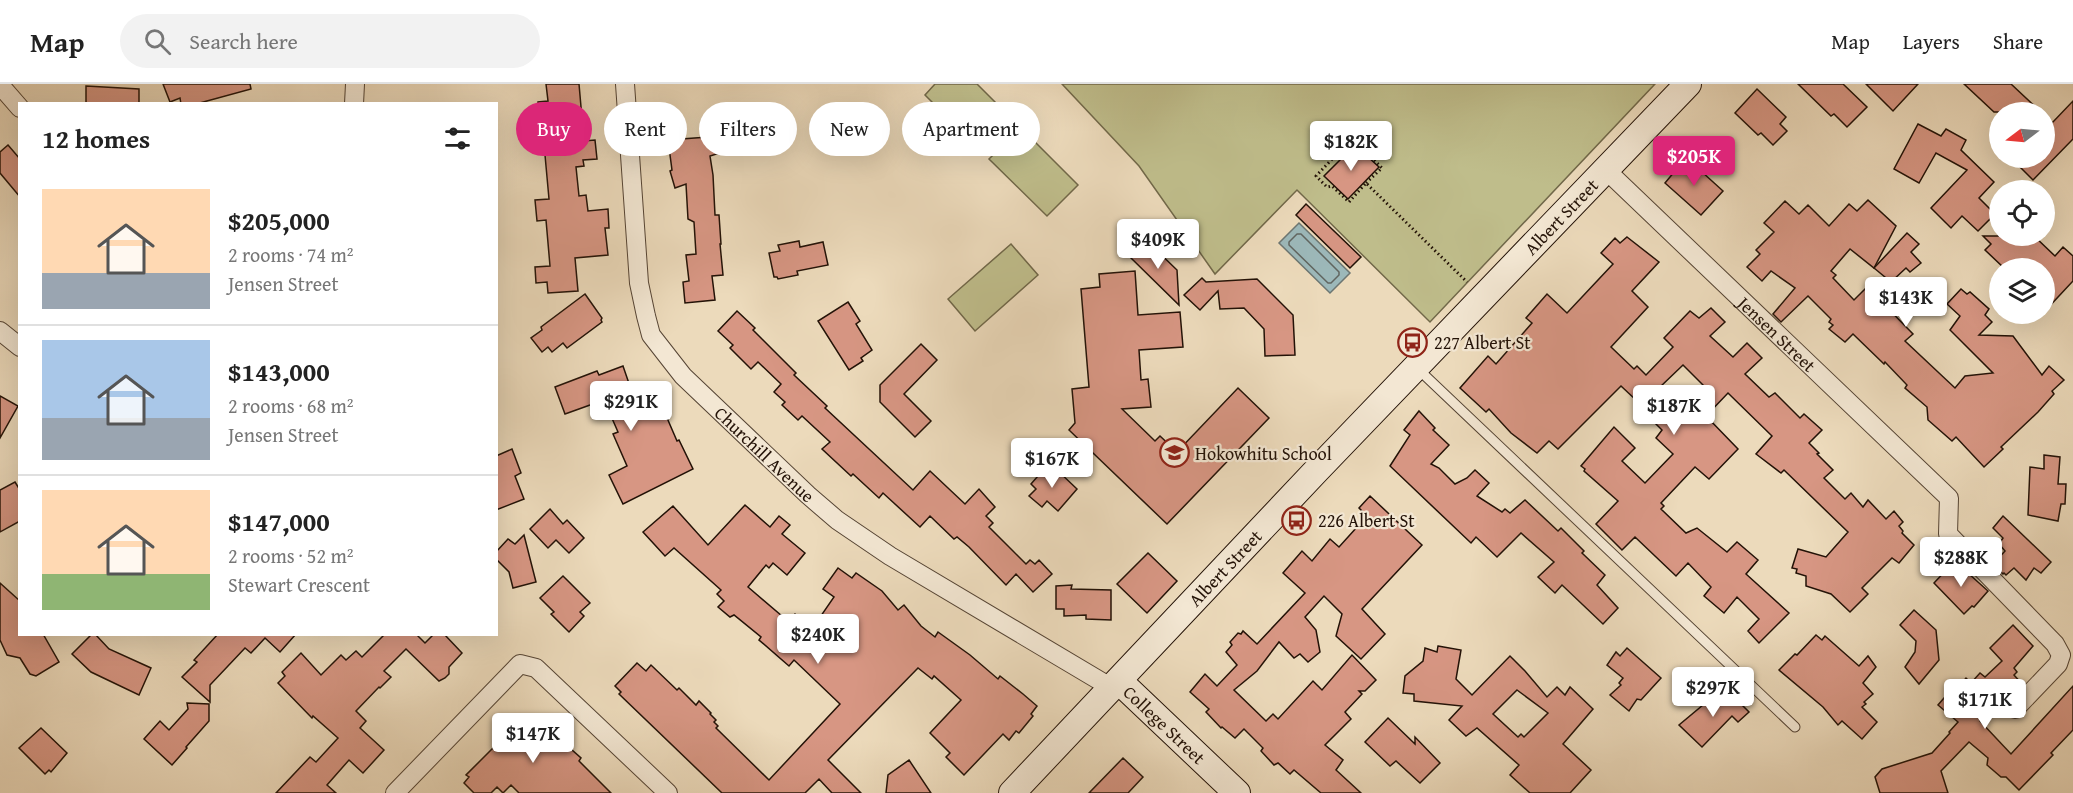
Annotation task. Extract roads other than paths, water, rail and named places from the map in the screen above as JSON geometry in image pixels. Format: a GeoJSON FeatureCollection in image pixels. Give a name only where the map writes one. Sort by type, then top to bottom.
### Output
{"type":"FeatureCollection","features":[{"type":"Feature","properties":{"kind":"main road","name":"Albert Street"},"geometry":{"type":"LineString","coordinates":[[1012,793],[1688,84]]}},
{"type":"Feature","properties":{"kind":"main road","name":"College Street"},"geometry":{"type":"LineString","coordinates":[[1116,684],[1237,793]]}},
{"type":"Feature","properties":{"kind":"street"},"geometry":{"type":"LineString","coordinates":[[354,102],[355,84]]}},
{"type":"Feature","properties":{"kind":"street","name":"Churchill Avenue"},"geometry":{"type":"LineString","coordinates":[[625,84],[639,283],[651,335],[683,376],[837,520],[890,556],[1116,684]]}},
{"type":"Feature","properties":{"kind":"street"},"geometry":{"type":"LineString","coordinates":[[0,85],[18,106]]}},
{"type":"Feature","properties":{"kind":"street","name":"Jensen Street"},"geometry":{"type":"LineString","coordinates":[[1606,170],[1949,498],[1948,534],[2055,644],[2061,655],[2058,664],[2015,709]]}},
{"type":"Feature","properties":{"kind":"street"},"geometry":{"type":"LineString","coordinates":[[0,331],[18,345]]}},
{"type":"Feature","properties":{"kind":"street"},"geometry":{"type":"LineString","coordinates":[[395,793],[520,664],[536,668],[668,793]]}},
{"type":"Feature","properties":{"kind":"lane"},"geometry":{"type":"LineString","coordinates":[[1416,368],[1795,727]]}},
{"type":"Feature","properties":{"kind":"water"},"geometry":{"type":"Polygon","coordinates":[[[1299,223],[1350,273],[1330,293],[1279,243],[1299,223]]]}},
{"type":"Feature","properties":{"kind":"place","name":"227 Albert St"},"geometry":{"type":"Point","coordinates":[1413,342]}},
{"type":"Feature","properties":{"kind":"place","name":"Hokowhitu School"},"geometry":{"type":"Point","coordinates":[1174,453]}},
{"type":"Feature","properties":{"kind":"place","name":"226 Albert St"},"geometry":{"type":"Point","coordinates":[1297,520]}}]}
